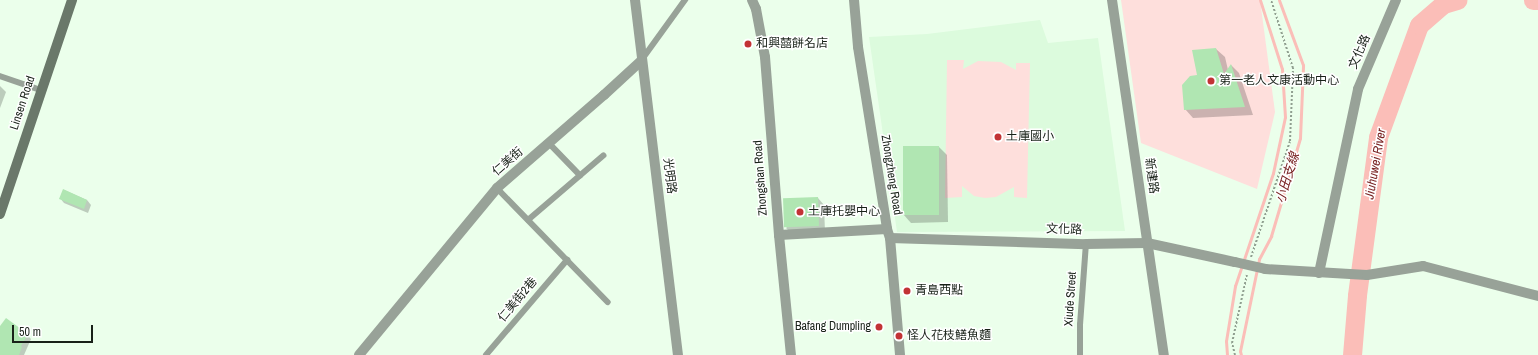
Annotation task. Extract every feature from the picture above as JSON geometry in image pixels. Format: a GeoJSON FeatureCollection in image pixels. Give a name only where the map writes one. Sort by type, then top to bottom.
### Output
{"type":"FeatureCollection","features":[{"type":"Feature","properties":{"kind":"main road","name":"Linsen Road"},"geometry":{"type":"LineString","coordinates":[[0,214],[72,0]]}},
{"type":"Feature","properties":{"kind":"street","name":"光明路"},"geometry":{"type":"LineString","coordinates":[[635,0],[641,61],[678,355]]}},
{"type":"Feature","properties":{"kind":"street","name":"Zhongshan Road"},"geometry":{"type":"LineString","coordinates":[[752,0],[756,9],[765,57],[779,235],[791,355]]}},
{"type":"Feature","properties":{"kind":"street","name":"Zhongzheng Road"},"geometry":{"type":"LineString","coordinates":[[854,0],[858,47],[888,234],[900,355]]}},
{"type":"Feature","properties":{"kind":"street","name":"新建路"},"geometry":{"type":"LineString","coordinates":[[1112,0],[1164,355]]}},
{"type":"Feature","properties":{"kind":"street","name":"文化路"},"geometry":{"type":"LineString","coordinates":[[779,235],[888,234],[1086,244],[1147,243],[1265,269],[1319,273],[1358,89],[1396,0]]}},
{"type":"Feature","properties":{"kind":"street","name":"仁美街"},"geometry":{"type":"LineString","coordinates":[[359,355],[497,188],[641,61]]}},
{"type":"Feature","properties":{"kind":"street"},"geometry":{"type":"LineString","coordinates":[[1319,273],[1367,275],[1423,266],[1538,296]]}},
{"type":"Feature","properties":{"kind":"lane","name":"仁美街"},"geometry":{"type":"LineString","coordinates":[[641,61],[685,0]]}},
{"type":"Feature","properties":{"kind":"lane"},"geometry":{"type":"LineString","coordinates":[[0,76],[41,90]]}},
{"type":"Feature","properties":{"kind":"lane"},"geometry":{"type":"LineString","coordinates":[[549,143],[580,175]]}},
{"type":"Feature","properties":{"kind":"lane"},"geometry":{"type":"LineString","coordinates":[[528,220],[603,156]]}},
{"type":"Feature","properties":{"kind":"lane"},"geometry":{"type":"LineString","coordinates":[[497,188],[608,302]]}},
{"type":"Feature","properties":{"kind":"lane","name":"Xiude Street"},"geometry":{"type":"LineString","coordinates":[[1080,355],[1080,325],[1086,244]]}},
{"type":"Feature","properties":{"kind":"lane","name":"仁美街2巷"},"geometry":{"type":"LineString","coordinates":[[486,355],[567,260]]}},
{"type":"Feature","properties":{"kind":"path"},"geometry":{"type":"LineString","coordinates":[[1235,355],[1232,343],[1248,265],[1290,141],[1293,68],[1271,0]]}},
{"type":"Feature","properties":{"kind":"shaded area"},"geometry":{"type":"Polygon","coordinates":[[[1121,0],[1260,0],[1275,112],[1257,189],[1141,143],[1121,0]]]}},
{"type":"Feature","properties":{"kind":"shaded area","name":"土庫國小"},"geometry":{"type":"Polygon","coordinates":[[[1040,20],[1048,43],[1098,38],[1125,231],[897,232],[869,37],[927,34],[1040,20]]]}},
{"type":"Feature","properties":{"kind":"shaded area"},"geometry":{"type":"Polygon","coordinates":[[[947,60],[964,60],[963,69],[978,61],[1001,62],[1016,70],[1016,63],[1030,63],[1027,198],[1014,197],[1014,187],[996,197],[985,198],[974,196],[962,186],[962,197],[945,198],[947,60]]]}},
{"type":"Feature","properties":{"kind":"building","name":"第一老人文康活動中心"},"geometry":{"type":"Polygon","coordinates":[[[1216,48],[1224,74],[1231,64],[1245,107],[1184,110],[1182,85],[1190,76],[1197,75],[1192,50],[1216,48]]]}},
{"type":"Feature","properties":{"kind":"building"},"geometry":{"type":"Polygon","coordinates":[[[903,146],[939,146],[939,215],[903,215],[903,146]]]}},
{"type":"Feature","properties":{"kind":"building"},"geometry":{"type":"Polygon","coordinates":[[[63,189],[87,200],[84,209],[59,199],[63,189]]]}},
{"type":"Feature","properties":{"kind":"building","name":"土庫托嬰中心"},"geometry":{"type":"Polygon","coordinates":[[[818,197],[819,226],[784,227],[783,198],[818,197]]]}},
{"type":"Feature","properties":{"kind":"building"},"geometry":{"type":"Polygon","coordinates":[[[6,318],[28,334],[21,346],[19,355],[0,355],[0,326],[6,318]]]}},
{"type":"Feature","properties":{"kind":"waterway"},"geometry":{"type":"LineString","coordinates":[[1227,355],[1226,341],[1235,286],[1273,173],[1285,117],[1282,69],[1260,0]]}},
{"type":"Feature","properties":{"kind":"waterway","name":"小田支線"},"geometry":{"type":"LineString","coordinates":[[1241,355],[1240,351],[1259,259],[1271,236],[1300,138],[1303,65],[1279,0]]}},
{"type":"Feature","properties":{"kind":"waterway","name":"Jiuhuwei River"},"geometry":{"type":"LineString","coordinates":[[1352,355],[1357,295],[1378,137],[1419,25],[1443,4],[1457,0]]}},
{"type":"Feature","properties":{"kind":"waterway","name":"Jiuhuwei River"},"geometry":{"type":"LineString","coordinates":[[1533,0],[1538,0]]}},
{"type":"Feature","properties":{"kind":"place","name":"和興囍餅名店"},"geometry":{"type":"Point","coordinates":[748,44]}},
{"type":"Feature","properties":{"kind":"place","name":"第一老人文康活動中心"},"geometry":{"type":"Point","coordinates":[1211,81]}},
{"type":"Feature","properties":{"kind":"place","name":"土庫國小"},"geometry":{"type":"Point","coordinates":[998,137]}},
{"type":"Feature","properties":{"kind":"place","name":"土庫托嬰中心"},"geometry":{"type":"Point","coordinates":[800,212]}},
{"type":"Feature","properties":{"kind":"place","name":"青島西點"},"geometry":{"type":"Point","coordinates":[907,291]}},
{"type":"Feature","properties":{"kind":"place","name":"Bafang Dumpling"},"geometry":{"type":"Point","coordinates":[879,327]}},
{"type":"Feature","properties":{"kind":"place","name":"怪人花枝鱔魚麵"},"geometry":{"type":"Point","coordinates":[899,336]}}]}
